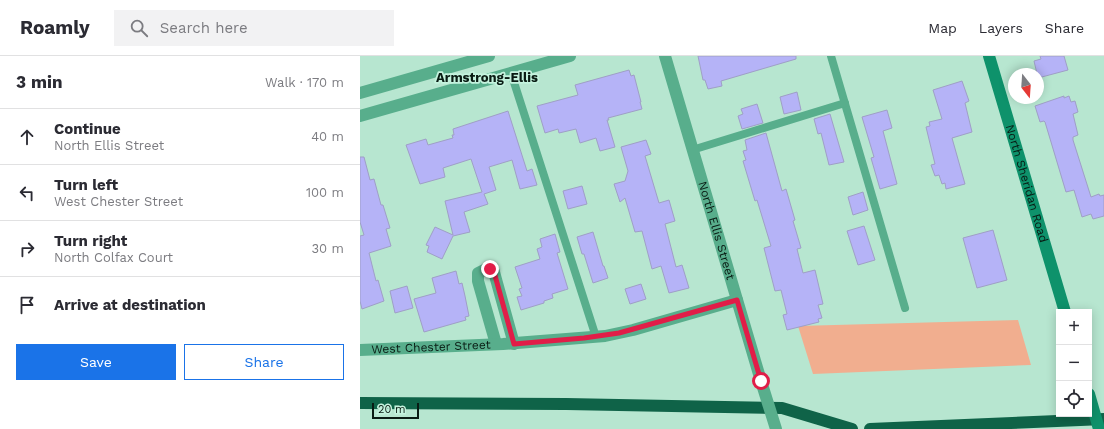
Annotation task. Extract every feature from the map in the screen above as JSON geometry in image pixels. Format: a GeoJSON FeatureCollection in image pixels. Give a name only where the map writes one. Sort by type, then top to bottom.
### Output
{"type":"FeatureCollection","features":[{"type":"Feature","properties":{"kind":"highway"},"geometry":{"type":"LineString","coordinates":[[360,403],[566,404],[782,408],[852,429]]}},
{"type":"Feature","properties":{"kind":"highway"},"geometry":{"type":"LineString","coordinates":[[870,429],[1104,419]]}},
{"type":"Feature","properties":{"kind":"main road","name":"North Sheridan Road"},"geometry":{"type":"LineString","coordinates":[[989,56],[1064,309]]}},
{"type":"Feature","properties":{"kind":"main road"},"geometry":{"type":"LineString","coordinates":[[1092,404],[1099,429]]}},
{"type":"Feature","properties":{"kind":"street"},"geometry":{"type":"LineString","coordinates":[[360,93],[489,56]]}},
{"type":"Feature","properties":{"kind":"street"},"geometry":{"type":"LineString","coordinates":[[360,116],[570,56]]}},
{"type":"Feature","properties":{"kind":"street","name":"North Ellis Street"},"geometry":{"type":"LineString","coordinates":[[664,56],[776,429]]}},
{"type":"Feature","properties":{"kind":"street"},"geometry":{"type":"LineString","coordinates":[[496,344],[478,277],[479,271],[486,269],[492,269],[494,272],[514,344]]}},
{"type":"Feature","properties":{"kind":"street","name":"West Chester Street"},"geometry":{"type":"LineString","coordinates":[[360,350],[514,344],[596,337],[641,328],[737,300]]}},
{"type":"Feature","properties":{"kind":"lane"},"geometry":{"type":"LineString","coordinates":[[831,56],[905,308]]}},
{"type":"Feature","properties":{"kind":"lane"},"geometry":{"type":"LineString","coordinates":[[511,73],[596,337]]}},
{"type":"Feature","properties":{"kind":"lane"},"geometry":{"type":"LineString","coordinates":[[692,150],[845,103]]}},
{"type":"Feature","properties":{"kind":"shaded area"},"geometry":{"type":"Polygon","coordinates":[[[1018,320],[1031,365],[813,374],[798,326],[1018,320]]]}},
{"type":"Feature","properties":{"kind":"building"},"geometry":{"type":"Polygon","coordinates":[[[698,56],[796,56],[796,59],[721,81],[722,86],[708,89],[705,80],[703,80],[698,56]]]}},
{"type":"Feature","properties":{"kind":"building"},"geometry":{"type":"Polygon","coordinates":[[[1040,56],[1064,56],[1068,70],[1044,76],[1044,68],[1036,68],[1034,61],[1041,59],[1040,56]]]}},
{"type":"Feature","properties":{"kind":"building"},"geometry":{"type":"Polygon","coordinates":[[[629,70],[631,76],[634,75],[642,109],[608,118],[609,120],[607,120],[615,147],[600,151],[596,138],[580,143],[576,129],[559,133],[558,129],[545,133],[537,106],[578,95],[575,85],[629,70]]]}},
{"type":"Feature","properties":{"kind":"building"},"geometry":{"type":"Polygon","coordinates":[[[962,81],[969,101],[965,103],[972,132],[952,138],[965,184],[946,189],[945,183],[942,184],[939,175],[935,176],[931,165],[935,164],[926,127],[930,126],[929,122],[942,119],[933,90],[962,81]]]}},
{"type":"Feature","properties":{"kind":"building"},"geometry":{"type":"Polygon","coordinates":[[[797,92],[801,110],[784,114],[780,97],[797,92]]]}},
{"type":"Feature","properties":{"kind":"building"},"geometry":{"type":"Polygon","coordinates":[[[1064,96],[1064,98],[1069,96],[1071,102],[1075,101],[1078,112],[1073,114],[1078,135],[1073,137],[1073,140],[1091,197],[1099,194],[1100,196],[1104,195],[1104,216],[1093,219],[1091,214],[1082,217],[1074,190],[1066,192],[1045,122],[1040,122],[1035,106],[1064,96]]]}},
{"type":"Feature","properties":{"kind":"building"},"geometry":{"type":"Polygon","coordinates":[[[757,104],[763,123],[742,129],[738,116],[743,114],[741,109],[757,104]]]}},
{"type":"Feature","properties":{"kind":"building"},"geometry":{"type":"Polygon","coordinates":[[[887,110],[892,128],[883,131],[897,184],[880,189],[871,158],[874,157],[862,117],[887,110]]]}},
{"type":"Feature","properties":{"kind":"building"},"geometry":{"type":"Polygon","coordinates":[[[508,111],[527,171],[532,169],[537,185],[520,189],[512,160],[489,167],[496,190],[484,194],[488,204],[464,212],[470,232],[453,236],[442,259],[427,252],[429,246],[426,245],[435,227],[453,235],[445,201],[482,192],[471,159],[443,168],[445,177],[420,184],[406,145],[426,139],[428,145],[453,138],[453,129],[508,111]]]}},
{"type":"Feature","properties":{"kind":"building"},"geometry":{"type":"Polygon","coordinates":[[[830,114],[844,162],[829,165],[821,133],[818,134],[814,119],[830,114]]]}},
{"type":"Feature","properties":{"kind":"building"},"geometry":{"type":"Polygon","coordinates":[[[766,133],[782,191],[786,189],[795,220],[793,221],[801,248],[797,249],[803,273],[815,270],[823,304],[818,305],[822,318],[818,319],[819,322],[787,330],[783,315],[787,314],[781,290],[775,291],[764,248],[771,246],[743,161],[746,160],[743,151],[747,150],[745,140],[766,133]]]}},
{"type":"Feature","properties":{"kind":"building"},"geometry":{"type":"Polygon","coordinates":[[[646,140],[651,154],[645,156],[659,203],[669,200],[675,221],[665,224],[676,267],[682,265],[689,288],[669,293],[661,266],[652,269],[642,231],[635,232],[625,198],[620,202],[614,184],[625,181],[628,171],[621,147],[646,140]]]}},
{"type":"Feature","properties":{"kind":"building"},"geometry":{"type":"Polygon","coordinates":[[[360,157],[364,157],[370,180],[374,179],[381,205],[383,205],[390,228],[386,229],[391,246],[369,253],[376,281],[378,280],[384,301],[362,309],[360,301],[360,236],[364,235],[360,222],[360,157]]]}},
{"type":"Feature","properties":{"kind":"building"},"geometry":{"type":"Polygon","coordinates":[[[582,186],[587,204],[568,209],[563,191],[582,186]]]}},
{"type":"Feature","properties":{"kind":"building"},"geometry":{"type":"Polygon","coordinates":[[[863,192],[868,210],[853,215],[848,197],[863,192]]]}},
{"type":"Feature","properties":{"kind":"building"},"geometry":{"type":"Polygon","coordinates":[[[864,226],[875,260],[858,265],[847,231],[864,226]]]}},
{"type":"Feature","properties":{"kind":"building"},"geometry":{"type":"Polygon","coordinates":[[[993,230],[1007,280],[977,288],[963,238],[993,230]]]}},
{"type":"Feature","properties":{"kind":"building"},"geometry":{"type":"Polygon","coordinates":[[[593,232],[608,278],[593,283],[577,237],[593,232]]]}},
{"type":"Feature","properties":{"kind":"building"},"geometry":{"type":"Polygon","coordinates":[[[555,234],[560,252],[557,253],[568,289],[552,294],[553,298],[544,301],[544,303],[521,310],[517,297],[522,296],[519,289],[522,288],[515,267],[540,259],[537,249],[542,247],[540,239],[555,234]]]}},
{"type":"Feature","properties":{"kind":"building"},"geometry":{"type":"Polygon","coordinates":[[[456,271],[459,284],[462,283],[469,316],[465,317],[466,320],[424,332],[414,299],[436,293],[432,278],[456,271]]]}},
{"type":"Feature","properties":{"kind":"building"},"geometry":{"type":"Polygon","coordinates":[[[641,284],[646,299],[630,304],[625,289],[641,284]]]}},
{"type":"Feature","properties":{"kind":"building"},"geometry":{"type":"Polygon","coordinates":[[[407,286],[413,308],[395,313],[390,291],[407,286]]]}},
{"type":"Feature","properties":{"kind":"district","name":"Armstrong-Ellis"},"geometry":{"type":"Point","coordinates":[487,77]}},
{"type":"Feature","properties":{"kind":"route"},"geometry":{"type":"LineString","coordinates":[[490,269],[494,272],[514,344],[605,336],[649,326],[737,300],[761,381]]}}]}
